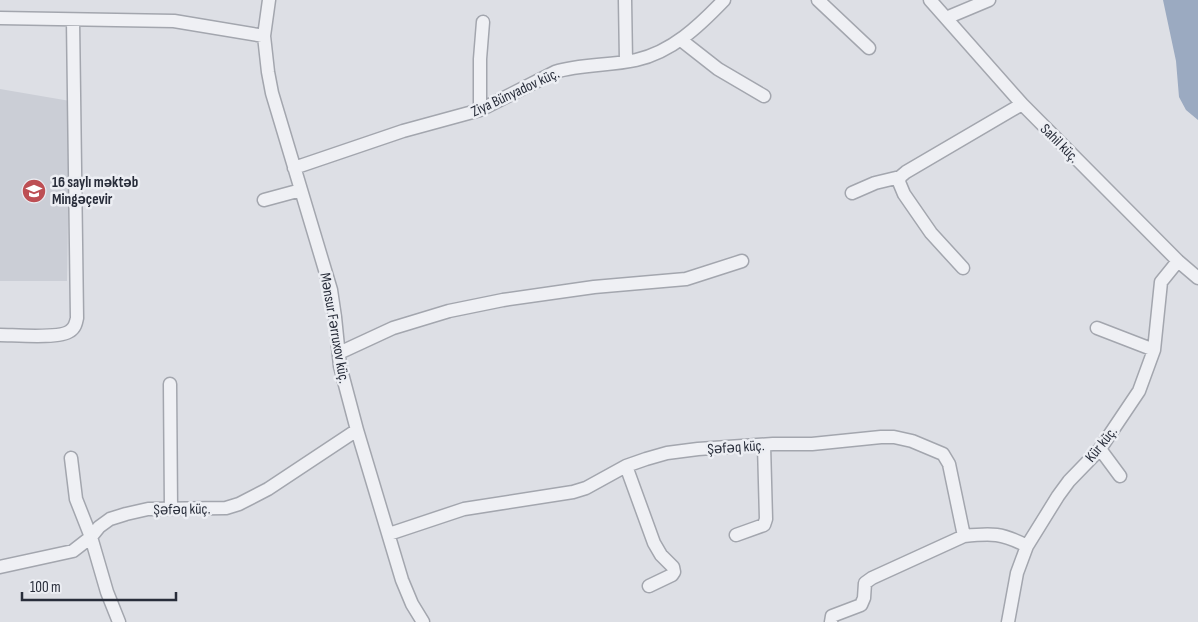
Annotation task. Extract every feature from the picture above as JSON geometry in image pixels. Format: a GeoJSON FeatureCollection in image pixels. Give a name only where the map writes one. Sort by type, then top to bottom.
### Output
{"type":"FeatureCollection","features":[{"type":"Feature","properties":{"kind":"street","name":"Mənsur Fərruxov küç."},"geometry":{"type":"LineString","coordinates":[[269,0],[264,36],[272,92],[331,290],[340,366],[357,430],[402,580],[412,604],[423,622]]}},
{"type":"Feature","properties":{"kind":"street"},"geometry":{"type":"LineString","coordinates":[[625,0],[626,61]]}},
{"type":"Feature","properties":{"kind":"street","name":"Ziya Bünyadov küç."},"geometry":{"type":"LineString","coordinates":[[294,168],[403,131],[480,110],[555,72],[567,68],[626,61],[647,56],[680,40],[702,23],[724,0]]}},
{"type":"Feature","properties":{"kind":"street"},"geometry":{"type":"LineString","coordinates":[[818,0],[868,48]]}},
{"type":"Feature","properties":{"kind":"street","name":"Sahil küç."},"geometry":{"type":"LineString","coordinates":[[930,0],[1022,104],[1198,278]]}},
{"type":"Feature","properties":{"kind":"street"},"geometry":{"type":"LineString","coordinates":[[946,18],[989,0]]}},
{"type":"Feature","properties":{"kind":"street"},"geometry":{"type":"LineString","coordinates":[[0,18],[174,21],[264,36]]}},
{"type":"Feature","properties":{"kind":"street"},"geometry":{"type":"LineString","coordinates":[[0,335],[54,336],[68,333],[75,327],[77,318],[73,20]]}},
{"type":"Feature","properties":{"kind":"street"},"geometry":{"type":"LineString","coordinates":[[480,110],[480,59],[484,22]]}},
{"type":"Feature","properties":{"kind":"street"},"geometry":{"type":"LineString","coordinates":[[680,40],[718,68],[764,96]]}},
{"type":"Feature","properties":{"kind":"street"},"geometry":{"type":"LineString","coordinates":[[852,193],[875,183],[900,177],[1022,104]]}},
{"type":"Feature","properties":{"kind":"street"},"geometry":{"type":"LineString","coordinates":[[900,177],[899,182],[904,194],[931,233],[963,268]]}},
{"type":"Feature","properties":{"kind":"street"},"geometry":{"type":"LineString","coordinates":[[264,200],[301,190]]}},
{"type":"Feature","properties":{"kind":"street","name":"Kür küç."},"geometry":{"type":"LineString","coordinates":[[1008,622],[1017,573],[1027,546],[1058,496],[1069,481],[1100,449],[1139,390],[1154,350],[1161,282],[1178,260]]}},
{"type":"Feature","properties":{"kind":"street"},"geometry":{"type":"LineString","coordinates":[[338,353],[394,328],[449,311],[503,300],[594,287],[686,279],[742,262]]}},
{"type":"Feature","properties":{"kind":"street"},"geometry":{"type":"LineString","coordinates":[[1097,328],[1154,350]]}},
{"type":"Feature","properties":{"kind":"street"},"geometry":{"type":"LineString","coordinates":[[170,384],[171,509]]}},
{"type":"Feature","properties":{"kind":"street","name":"Şəfəq küç."},"geometry":{"type":"LineString","coordinates":[[0,568],[73,551],[110,519],[148,509],[226,508],[239,504],[268,489],[357,430]]}},
{"type":"Feature","properties":{"kind":"street","name":"Şəfəq küç."},"geometry":{"type":"LineString","coordinates":[[389,534],[464,509],[586,488],[626,466],[668,453],[698,449],[812,444],[894,437],[912,441],[943,454],[949,464],[964,536]]}},
{"type":"Feature","properties":{"kind":"street"},"geometry":{"type":"LineString","coordinates":[[736,535],[764,525],[766,519],[764,445]]}},
{"type":"Feature","properties":{"kind":"street"},"geometry":{"type":"LineString","coordinates":[[1100,449],[1120,476]]}},
{"type":"Feature","properties":{"kind":"street"},"geometry":{"type":"LineString","coordinates":[[71,458],[76,499],[91,537],[107,592],[119,622]]}},
{"type":"Feature","properties":{"kind":"street"},"geometry":{"type":"LineString","coordinates":[[626,466],[654,543],[661,555],[673,567],[674,572],[672,575],[649,586]]}},
{"type":"Feature","properties":{"kind":"street"},"geometry":{"type":"LineString","coordinates":[[831,622],[832,616],[838,612],[861,605],[864,598],[865,583],[872,578],[964,536],[997,534],[1010,537],[1027,546]]}},
{"type":"Feature","properties":{"kind":"shaded area","name":"16 saylı məktəb Mingəçevir"},"geometry":{"type":"Polygon","coordinates":[[[0,89],[70,101],[67,281],[0,281],[0,89]]]}},
{"type":"Feature","properties":{"kind":"water"},"geometry":{"type":"Polygon","coordinates":[[[1163,0],[1198,0],[1198,120],[1186,110],[1179,97],[1176,61],[1163,0]]]}},
{"type":"Feature","properties":{"kind":"place","name":"16 saylı məktəb Mingəçevir"},"geometry":{"type":"Point","coordinates":[34,191]}}]}
